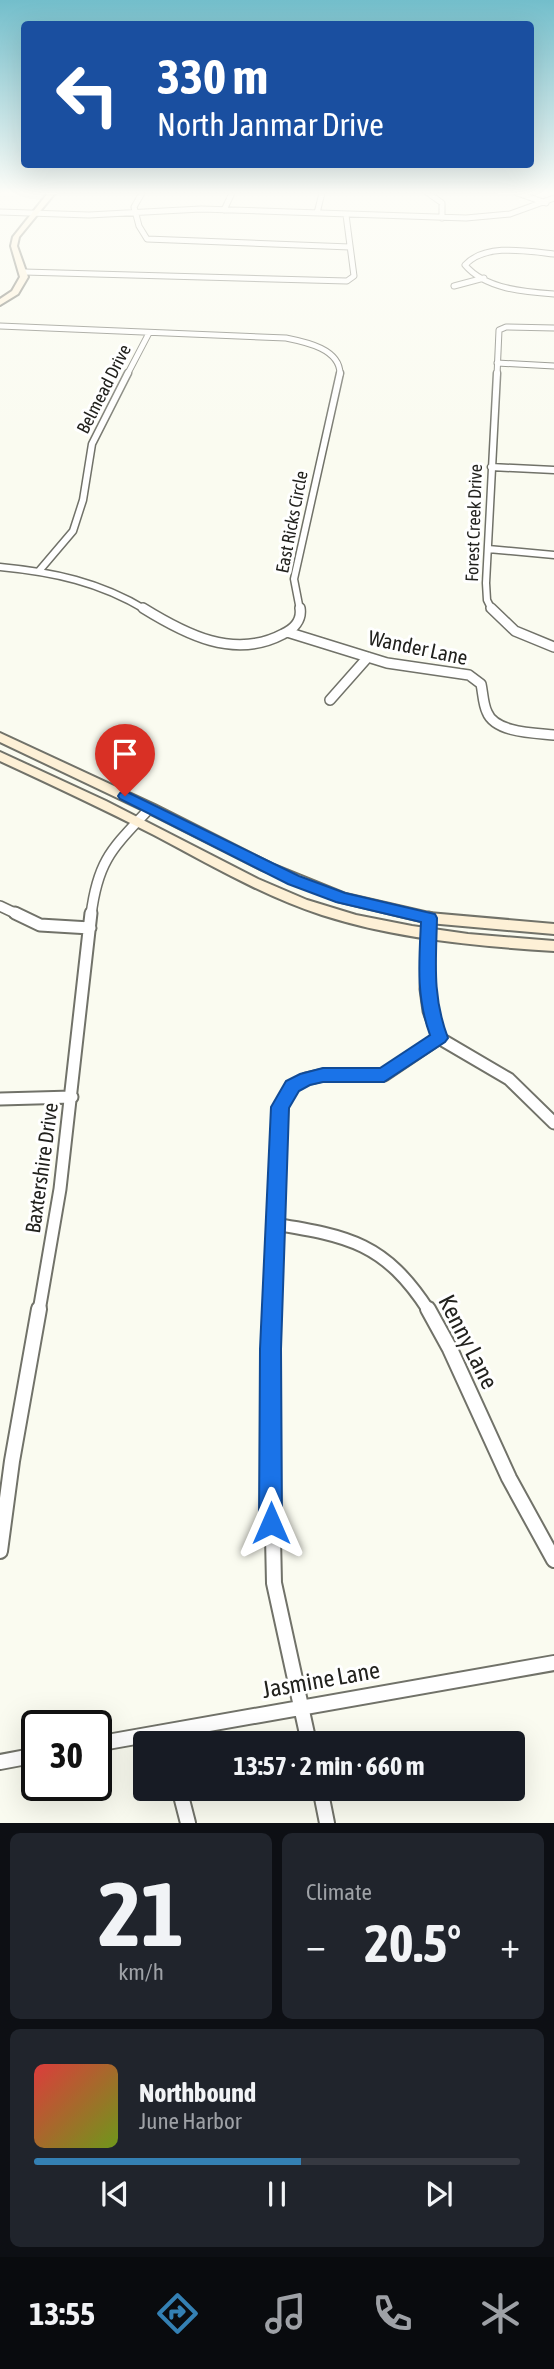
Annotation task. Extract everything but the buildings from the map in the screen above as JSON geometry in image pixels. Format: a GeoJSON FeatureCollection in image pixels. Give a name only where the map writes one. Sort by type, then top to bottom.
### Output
{"type":"FeatureCollection","features":[{"type":"Feature","properties":{"kind":"main road"},"geometry":{"type":"LineString","coordinates":[[0,303],[19,288],[22,278]]}},
{"type":"Feature","properties":{"kind":"main road"},"geometry":{"type":"LineString","coordinates":[[0,737],[294,880],[342,898],[429,918],[554,929]]}},
{"type":"Feature","properties":{"kind":"main road"},"geometry":{"type":"LineString","coordinates":[[0,756],[136,820],[275,892],[325,911],[427,934],[554,946]]}},
{"type":"Feature","properties":{"kind":"street"},"geometry":{"type":"LineString","coordinates":[[256,278],[339,281],[352,278]]}},
{"type":"Feature","properties":{"kind":"street"},"geometry":{"type":"LineString","coordinates":[[454,286],[484,278]]}},
{"type":"Feature","properties":{"kind":"street"},"geometry":{"type":"LineString","coordinates":[[484,278],[517,290],[554,294]]}},
{"type":"Feature","properties":{"kind":"street","name":"East Ricks Circle"},"geometry":{"type":"LineString","coordinates":[[1,326],[277,337],[308,343],[329,353],[339,363],[341,379],[295,579],[301,615],[294,627],[287,632]]}},
{"type":"Feature","properties":{"kind":"street","name":"Forest Creek Drive"},"geometry":{"type":"LineString","coordinates":[[554,328],[499,329],[487,600],[502,621],[537,643],[554,647]]}},
{"type":"Feature","properties":{"kind":"street","name":"Belmead Drive"},"geometry":{"type":"LineString","coordinates":[[38,571],[57,553],[73,531],[83,500],[92,444],[149,333]]}},
{"type":"Feature","properties":{"kind":"street"},"geometry":{"type":"LineString","coordinates":[[497,362],[554,366]]}},
{"type":"Feature","properties":{"kind":"street"},"geometry":{"type":"LineString","coordinates":[[491,467],[554,470]]}},
{"type":"Feature","properties":{"kind":"street"},"geometry":{"type":"LineString","coordinates":[[488,549],[554,555]]}},
{"type":"Feature","properties":{"kind":"street"},"geometry":{"type":"LineString","coordinates":[[0,567],[38,571],[98,585],[193,638],[207,642],[252,643],[287,632]]}},
{"type":"Feature","properties":{"kind":"street","name":"Wander Lane"},"geometry":{"type":"LineString","coordinates":[[287,632],[402,666],[469,675],[481,684],[487,714],[495,722],[518,732],[554,735]]}},
{"type":"Feature","properties":{"kind":"street"},"geometry":{"type":"LineString","coordinates":[[330,700],[368,657]]}},
{"type":"Feature","properties":{"kind":"street","name":"Baxtershire Drive"},"geometry":{"type":"LineString","coordinates":[[0,1551],[12,1461],[60,1189],[94,891],[107,854],[150,808]]}},
{"type":"Feature","properties":{"kind":"street"},"geometry":{"type":"LineString","coordinates":[[0,906],[40,925],[90,928]]}},
{"type":"Feature","properties":{"kind":"street"},"geometry":{"type":"LineString","coordinates":[[429,918],[426,989],[429,1010],[439,1038],[509,1079],[554,1124]]}},
{"type":"Feature","properties":{"kind":"street"},"geometry":{"type":"LineString","coordinates":[[306,1731],[274,1583],[272,1559],[270,1399],[277,1123],[280,1107],[293,1086],[306,1079],[323,1075],[384,1075],[439,1038]]}},
{"type":"Feature","properties":{"kind":"street"},"geometry":{"type":"LineString","coordinates":[[0,1099],[72,1097]]}},
{"type":"Feature","properties":{"kind":"street","name":"Kenny Lane"},"geometry":{"type":"LineString","coordinates":[[274,1224],[346,1237],[378,1253],[409,1280],[441,1331],[503,1467],[554,1560]]}},
{"type":"Feature","properties":{"kind":"street","name":"Jasmine Lane"},"geometry":{"type":"LineString","coordinates":[[194,1731],[300,1706],[554,1663]]}},
{"type":"Feature","properties":{"kind":"street","name":"Jasmine Lane"},"geometry":{"type":"LineString","coordinates":[[112,1742],[133,1740]]}},
{"type":"Feature","properties":{"kind":"street"},"geometry":{"type":"LineString","coordinates":[[0,1762],[21,1758]]}},
{"type":"Feature","properties":{"kind":"street"},"geometry":{"type":"LineString","coordinates":[[182,1801],[188,1823]]}},
{"type":"Feature","properties":{"kind":"street"},"geometry":{"type":"LineString","coordinates":[[323,1801],[327,1823]]}},
{"type":"Feature","properties":{"kind":"route"},"geometry":{"type":"LineString","coordinates":[[125,796],[294,880],[342,898],[429,918],[426,989],[429,1010],[439,1038],[384,1075],[323,1075],[306,1079],[293,1086],[280,1107],[276,1145],[271,1349],[271,1523]]}}]}
